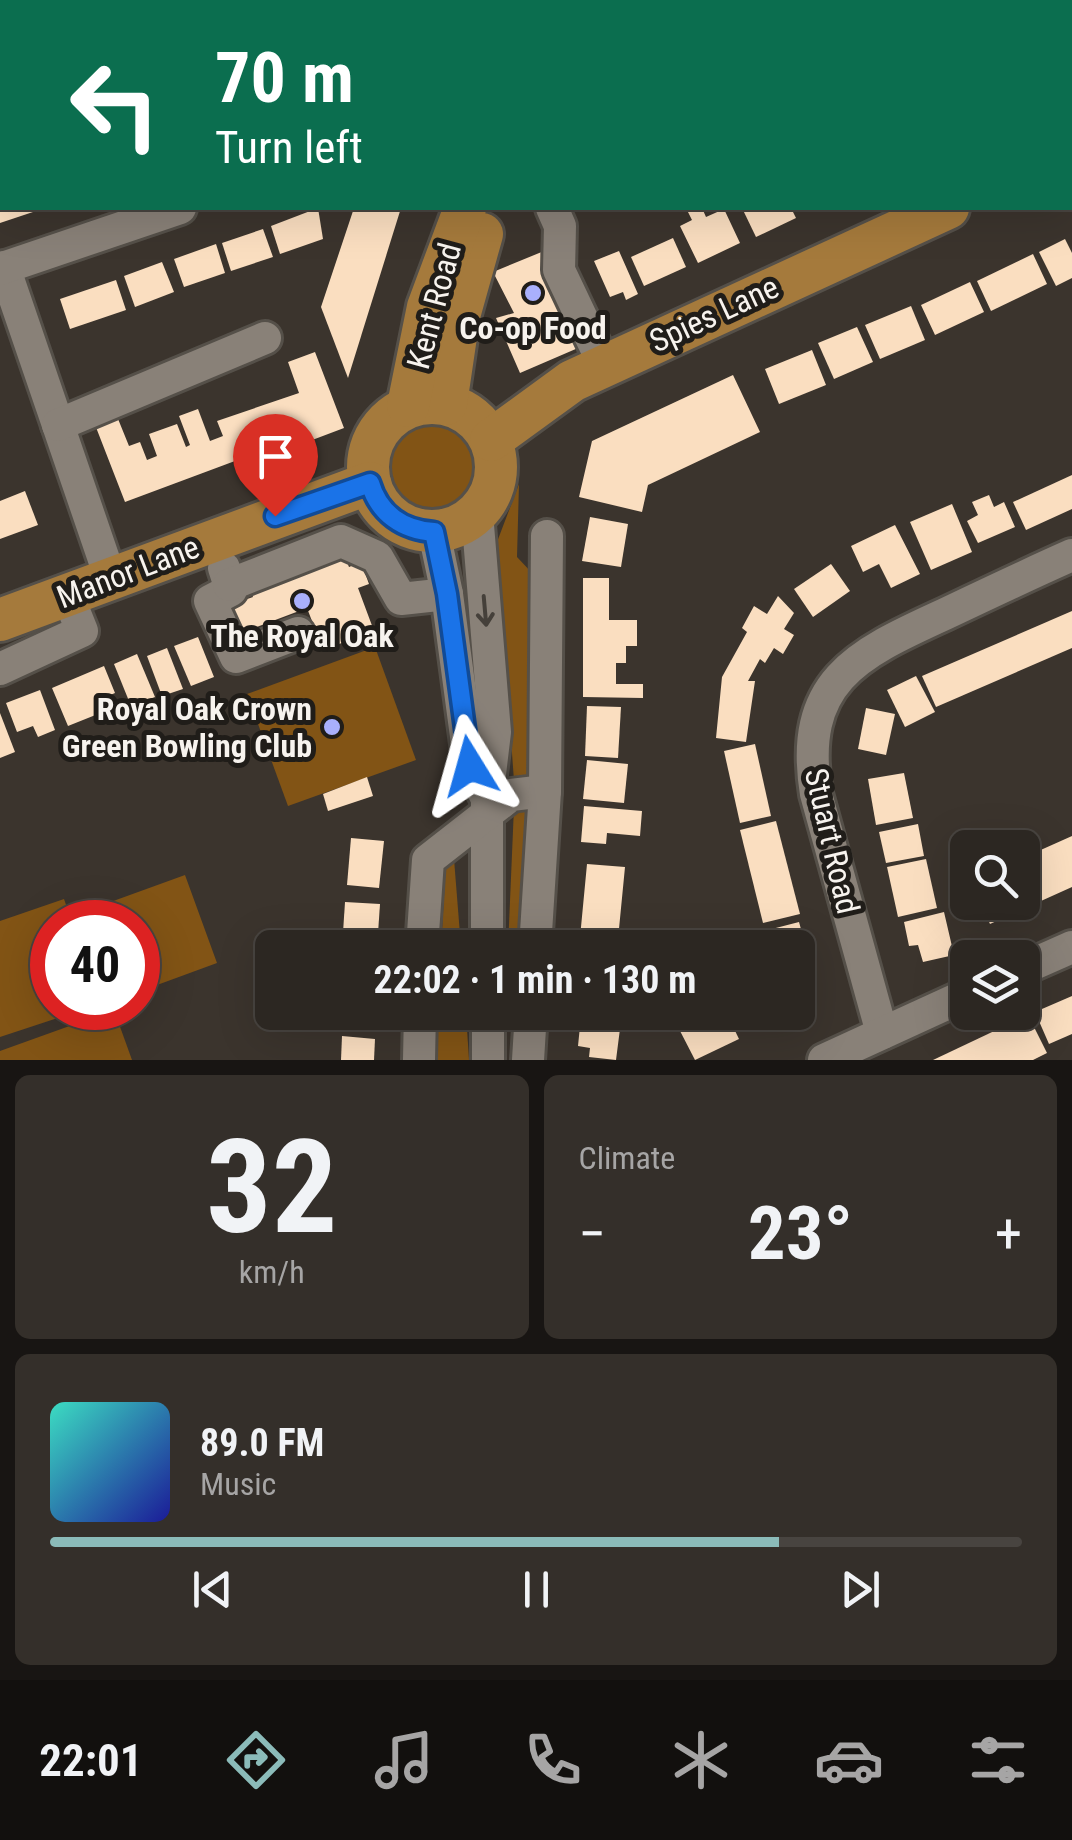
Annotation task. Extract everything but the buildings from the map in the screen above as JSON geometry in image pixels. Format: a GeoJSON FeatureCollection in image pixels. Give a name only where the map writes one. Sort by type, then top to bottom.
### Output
{"type":"FeatureCollection","features":[{"type":"Feature","properties":{"kind":"main road","name":"Kent Road"},"geometry":{"type":"LineString","coordinates":[[427,405],[428,307],[463,210]]}},
{"type":"Feature","properties":{"kind":"main road","name":"Kent Road"},"geometry":{"type":"LineString","coordinates":[[427,405],[470,268],[493,210]]}},
{"type":"Feature","properties":{"kind":"main road","name":"Spies Lane"},"geometry":{"type":"LineString","coordinates":[[490,440],[572,381],[944,210]]}},
{"type":"Feature","properties":{"kind":"main road"},"geometry":{"type":"LineString","coordinates":[[427,405],[477,421],[490,440],[495,480],[477,514],[459,526],[434,532],[393,519],[370,483],[368,462],[375,436],[394,414],[427,405]]}},
{"type":"Feature","properties":{"kind":"main road","name":"Manor Lane"},"geometry":{"type":"LineString","coordinates":[[0,620],[370,483]]}},
{"type":"Feature","properties":{"kind":"street"},"geometry":{"type":"LineString","coordinates":[[110,577],[2,268],[174,210]]}},
{"type":"Feature","properties":{"kind":"street"},"geometry":{"type":"LineString","coordinates":[[553,210],[560,226],[558,270],[604,366]]}},
{"type":"Feature","properties":{"kind":"street"},"geometry":{"type":"LineString","coordinates":[[58,425],[265,338]]}},
{"type":"Feature","properties":{"kind":"street"},"geometry":{"type":"LineString","coordinates":[[477,514],[496,732],[486,804],[488,930]]}},
{"type":"Feature","properties":{"kind":"street"},"geometry":{"type":"LineString","coordinates":[[434,532],[447,594],[470,766],[486,804]]}},
{"type":"Feature","properties":{"kind":"street"},"geometry":{"type":"LineString","coordinates":[[216,537],[231,590],[210,600],[236,658],[298,632]]}},
{"type":"Feature","properties":{"kind":"street"},"geometry":{"type":"LineString","coordinates":[[229,585],[341,541],[376,557],[401,599],[447,594]]}},
{"type":"Feature","properties":{"kind":"street"},"geometry":{"type":"LineString","coordinates":[[536,930],[546,791],[538,547]]}},
{"type":"Feature","properties":{"kind":"street","name":"Stuart Road"},"geometry":{"type":"LineString","coordinates":[[882,1033],[816,794],[811,763],[815,718],[839,675],[874,646],[1072,555]]}},
{"type":"Feature","properties":{"kind":"street"},"geometry":{"type":"LineString","coordinates":[[0,668],[82,631],[68,596]]}},
{"type":"Feature","properties":{"kind":"street"},"geometry":{"type":"LineString","coordinates":[[423,930],[428,860],[486,804],[511,795],[546,791]]}},
{"type":"Feature","properties":{"kind":"street"},"geometry":{"type":"LineString","coordinates":[[1040,961],[1072,947]]}},
{"type":"Feature","properties":{"kind":"street"},"geometry":{"type":"LineString","coordinates":[[824,1060],[950,1002]]}},
{"type":"Feature","properties":{"kind":"street"},"geometry":{"type":"LineString","coordinates":[[418,1060],[419,1030]]}},
{"type":"Feature","properties":{"kind":"street"},"geometry":{"type":"LineString","coordinates":[[488,1030],[488,1060]]}},
{"type":"Feature","properties":{"kind":"street"},"geometry":{"type":"LineString","coordinates":[[528,1060],[530,1030]]}},
{"type":"Feature","properties":{"kind":"shaded area"},"geometry":{"type":"Polygon","coordinates":[[[434,417],[453,421],[470,431],[480,448],[484,467],[480,486],[470,503],[453,513],[434,517],[415,513],[398,503],[388,486],[384,467],[388,448],[398,431],[415,421],[434,417]]]}},
{"type":"Feature","properties":{"kind":"shaded area"},"geometry":{"type":"Polygon","coordinates":[[[519,484],[517,557],[533,574],[538,783],[514,781],[497,542],[519,484]]]}},
{"type":"Feature","properties":{"kind":"shaded area","name":"Royal Oak Crown Green Bowling Club"},"geometry":{"type":"Polygon","coordinates":[[[375,647],[416,760],[288,806],[247,694],[375,647]]]}},
{"type":"Feature","properties":{"kind":"shaded area"},"geometry":{"type":"Polygon","coordinates":[[[514,807],[531,808],[526,930],[509,930],[514,807]]]}},
{"type":"Feature","properties":{"kind":"shaded area"},"geometry":{"type":"Polygon","coordinates":[[[454,859],[460,930],[442,930],[446,861],[454,859]]]}},
{"type":"Feature","properties":{"kind":"shaded area"},"geometry":{"type":"Polygon","coordinates":[[[185,875],[217,963],[160,984],[160,900],[116,900],[185,875]]]}},
{"type":"Feature","properties":{"kind":"shaded area"},"geometry":{"type":"Polygon","coordinates":[[[30,911],[30,1027],[0,1037],[0,921],[30,911]]]}},
{"type":"Feature","properties":{"kind":"shaded area"},"geometry":{"type":"Polygon","coordinates":[[[58,1030],[121,1030],[132,1060],[0,1060],[0,1051],[58,1030]]]}},
{"type":"Feature","properties":{"kind":"shaded area"},"geometry":{"type":"Polygon","coordinates":[[[436,1030],[467,1030],[469,1060],[434,1060],[436,1030]]]}},
{"type":"Feature","properties":{"kind":"place","name":"Co-op Food"},"geometry":{"type":"Point","coordinates":[533,293]}},
{"type":"Feature","properties":{"kind":"place","name":"The Royal Oak"},"geometry":{"type":"Point","coordinates":[302,601]}},
{"type":"Feature","properties":{"kind":"place","name":"Royal Oak Crown Green Bowling Club"},"geometry":{"type":"Point","coordinates":[332,727]}},
{"type":"Feature","properties":{"kind":"route"},"geometry":{"type":"LineString","coordinates":[[275,516],[370,483],[379,504],[393,519],[434,532],[447,594],[470,766]]}}]}
